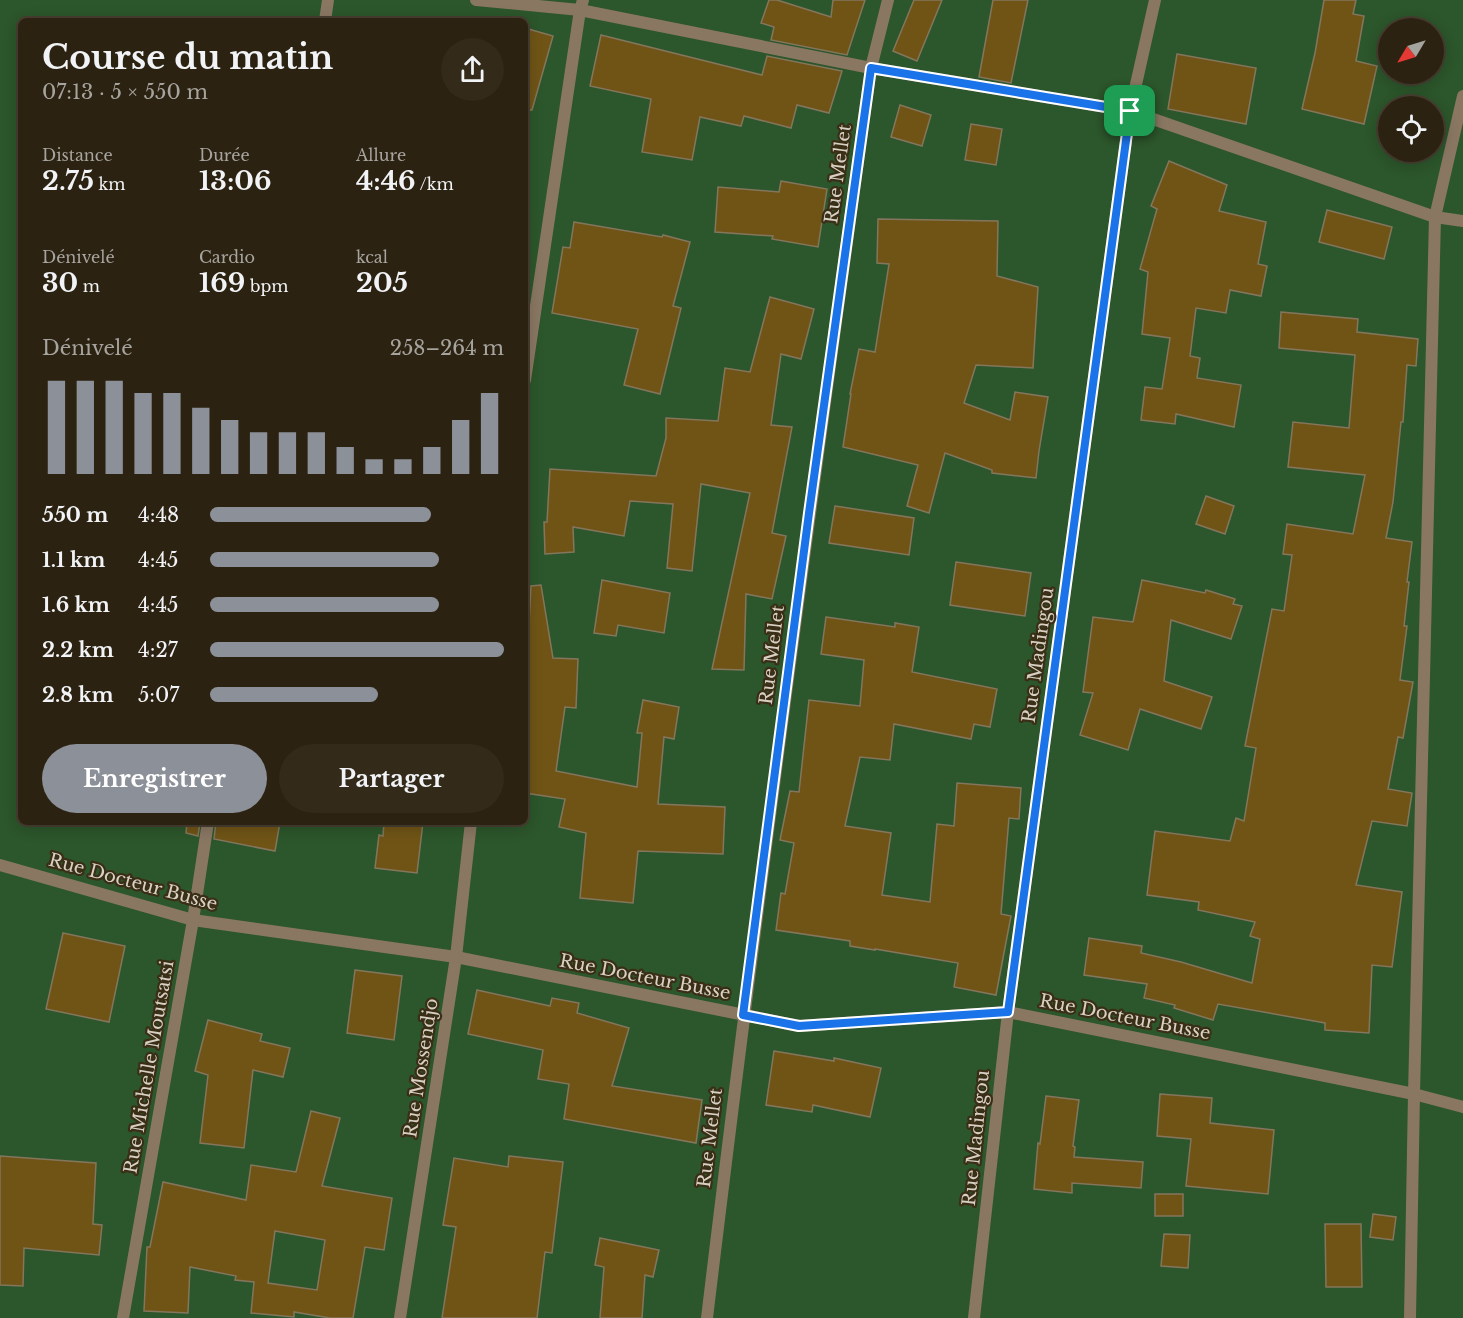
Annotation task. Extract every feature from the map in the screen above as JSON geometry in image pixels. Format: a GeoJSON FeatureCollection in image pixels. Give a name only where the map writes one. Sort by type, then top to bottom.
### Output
{"type":"FeatureCollection","features":[{"type":"Feature","properties":{"kind":"street"},"geometry":{"type":"LineString","coordinates":[[325,18],[328,0]]}},
{"type":"Feature","properties":{"kind":"street"},"geometry":{"type":"LineString","coordinates":[[476,0],[581,5],[871,68],[1130,111],[1435,217],[1463,221]]}},
{"type":"Feature","properties":{"kind":"street","name":"Rue Mellet"},"geometry":{"type":"LineString","coordinates":[[707,1318],[743,1015],[809,513],[871,68],[888,0]]}},
{"type":"Feature","properties":{"kind":"street","name":"Rue Madingou"},"geometry":{"type":"LineString","coordinates":[[974,1318],[1008,1012],[1130,111],[1155,0]]}},
{"type":"Feature","properties":{"kind":"street"},"geometry":{"type":"LineString","coordinates":[[528,360],[581,5]]}},
{"type":"Feature","properties":{"kind":"street"},"geometry":{"type":"LineString","coordinates":[[1410,1318],[1435,217],[1463,96]]}},
{"type":"Feature","properties":{"kind":"street","name":"Rue Michelle Moutsatsi"},"geometry":{"type":"LineString","coordinates":[[123,1318],[208,825]]}},
{"type":"Feature","properties":{"kind":"street","name":"Rue Mossendjo"},"geometry":{"type":"LineString","coordinates":[[400,1318],[456,957],[471,825]]}},
{"type":"Feature","properties":{"kind":"street","name":"Rue Docteur Busse"},"geometry":{"type":"LineString","coordinates":[[0,865],[193,920],[456,957],[799,1026],[1008,1012],[1414,1094],[1463,1107]]}},
{"type":"Feature","properties":{"kind":"green space"},"geometry":{"type":"Polygon","coordinates":[[[0,0],[1463,0],[1463,1318],[0,1318],[0,0]]]}},
{"type":"Feature","properties":{"kind":"building"},"geometry":{"type":"Polygon","coordinates":[[[769,0],[777,0],[831,17],[833,0],[865,0],[847,55],[771,40],[774,27],[761,23],[769,0]]]}},
{"type":"Feature","properties":{"kind":"building"},"geometry":{"type":"Polygon","coordinates":[[[914,0],[942,0],[917,61],[893,51],[914,0]]]}},
{"type":"Feature","properties":{"kind":"building"},"geometry":{"type":"Polygon","coordinates":[[[993,0],[1028,0],[1011,83],[979,77],[993,0]]]}},
{"type":"Feature","properties":{"kind":"building"},"geometry":{"type":"Polygon","coordinates":[[[1324,0],[1356,0],[1353,14],[1364,16],[1356,61],[1377,66],[1364,124],[1302,109],[1324,0]]]}},
{"type":"Feature","properties":{"kind":"building"},"geometry":{"type":"Polygon","coordinates":[[[528,29],[553,36],[532,110],[528,110],[528,29]]]}},
{"type":"Feature","properties":{"kind":"building"},"geometry":{"type":"Polygon","coordinates":[[[601,35],[762,75],[767,56],[842,71],[829,113],[797,105],[791,128],[744,116],[741,126],[700,117],[692,160],[642,152],[651,99],[590,86],[601,35]]]}},
{"type":"Feature","properties":{"kind":"building"},"geometry":{"type":"Polygon","coordinates":[[[1177,54],[1256,68],[1246,124],[1168,109],[1177,54]]]}},
{"type":"Feature","properties":{"kind":"building"},"geometry":{"type":"Polygon","coordinates":[[[900,105],[931,115],[922,146],[891,137],[900,105]]]}},
{"type":"Feature","properties":{"kind":"building"},"geometry":{"type":"Polygon","coordinates":[[[971,124],[1002,129],[996,165],[965,160],[971,124]]]}},
{"type":"Feature","properties":{"kind":"building"},"geometry":{"type":"Polygon","coordinates":[[[1169,161],[1227,185],[1219,211],[1266,222],[1258,264],[1267,266],[1261,296],[1230,290],[1226,313],[1196,308],[1190,356],[1200,358],[1197,378],[1241,385],[1234,427],[1176,414],[1175,424],[1141,420],[1145,387],[1162,389],[1170,338],[1142,334],[1148,272],[1140,269],[1157,209],[1151,206],[1169,161]]]}},
{"type":"Feature","properties":{"kind":"building"},"geometry":{"type":"Polygon","coordinates":[[[781,181],[827,189],[818,247],[772,239],[773,236],[715,232],[718,187],[779,192],[781,181]]]}},
{"type":"Feature","properties":{"kind":"building"},"geometry":{"type":"Polygon","coordinates":[[[1327,210],[1392,227],[1384,259],[1319,242],[1327,210]]]}},
{"type":"Feature","properties":{"kind":"building"},"geometry":{"type":"Polygon","coordinates":[[[878,219],[998,221],[997,276],[1038,287],[1033,368],[976,365],[964,403],[1010,420],[1015,392],[1048,397],[1036,478],[992,473],[992,470],[945,453],[929,513],[907,506],[918,465],[843,447],[859,349],[875,352],[889,264],[877,263],[878,219]]]}},
{"type":"Feature","properties":{"kind":"building"},"geometry":{"type":"Polygon","coordinates":[[[574,222],[662,237],[663,235],[690,242],[673,306],[681,308],[660,394],[624,385],[638,329],[552,313],[563,247],[570,248],[574,222]]]}},
{"type":"Feature","properties":{"kind":"building"},"geometry":{"type":"Polygon","coordinates":[[[770,297],[814,309],[801,359],[781,354],[771,425],[792,427],[772,533],[786,536],[772,599],[746,594],[744,670],[712,669],[750,493],[701,484],[692,571],[667,568],[673,504],[630,501],[624,536],[573,527],[574,552],[545,554],[544,522],[547,522],[550,469],[656,476],[666,438],[666,418],[718,421],[725,368],[750,372],[770,297]]]}},
{"type":"Feature","properties":{"kind":"building"},"geometry":{"type":"Polygon","coordinates":[[[1281,312],[1358,319],[1357,332],[1418,339],[1416,366],[1407,365],[1403,422],[1401,422],[1393,502],[1386,538],[1412,542],[1404,626],[1407,626],[1400,680],[1413,682],[1403,738],[1398,737],[1388,789],[1412,793],[1407,826],[1372,821],[1356,885],[1402,892],[1392,967],[1372,965],[1369,1033],[1325,1030],[1325,1023],[1218,1004],[1213,1020],[1174,1008],[1175,1005],[1144,998],[1147,984],[1084,975],[1089,938],[1142,946],[1141,953],[1252,983],[1260,939],[1250,936],[1255,922],[1198,910],[1199,902],[1147,895],[1155,831],[1230,841],[1236,818],[1244,821],[1256,748],[1245,746],[1272,609],[1284,611],[1292,555],[1283,554],[1287,524],[1353,534],[1365,475],[1288,467],[1293,422],[1349,428],[1355,355],[1279,348],[1281,312]]]}},
{"type":"Feature","properties":{"kind":"building"},"geometry":{"type":"Polygon","coordinates":[[[1206,496],[1234,506],[1225,534],[1196,524],[1206,496]]]}},
{"type":"Feature","properties":{"kind":"building"},"geometry":{"type":"Polygon","coordinates":[[[835,506],[914,518],[909,555],[829,543],[835,506]]]}},
{"type":"Feature","properties":{"kind":"building"},"geometry":{"type":"Polygon","coordinates":[[[956,562],[1031,573],[1025,616],[950,605],[956,562]]]}},
{"type":"Feature","properties":{"kind":"building"},"geometry":{"type":"Polygon","coordinates":[[[602,580],[670,593],[664,633],[618,625],[616,636],[594,633],[602,580]]]}},
{"type":"Feature","properties":{"kind":"building"},"geometry":{"type":"Polygon","coordinates":[[[1142,580],[1205,593],[1206,590],[1235,599],[1233,604],[1242,606],[1231,639],[1171,620],[1164,681],[1212,697],[1201,729],[1140,709],[1128,750],[1080,735],[1093,693],[1083,692],[1093,617],[1133,622],[1142,580]]]}},
{"type":"Feature","properties":{"kind":"building"},"geometry":{"type":"Polygon","coordinates":[[[541,585],[553,658],[578,659],[576,708],[565,707],[556,771],[637,787],[642,733],[637,733],[643,700],[679,707],[674,739],[664,737],[658,804],[725,807],[723,854],[638,851],[633,903],[580,898],[586,833],[559,827],[565,799],[528,793],[528,643],[531,586],[541,585]]]}},
{"type":"Feature","properties":{"kind":"building"},"geometry":{"type":"Polygon","coordinates":[[[826,617],[895,627],[895,623],[919,627],[912,672],[997,689],[990,727],[974,724],[971,739],[894,724],[890,760],[860,757],[845,826],[891,833],[882,895],[930,902],[937,824],[954,826],[957,783],[1021,788],[1019,819],[1009,818],[1001,914],[1011,916],[996,995],[954,987],[958,963],[850,946],[850,941],[776,930],[781,893],[785,894],[794,843],[780,840],[790,791],[799,792],[809,700],[860,706],[864,660],[821,654],[826,617]]]}},
{"type":"Feature","properties":{"kind":"building"},"geometry":{"type":"Polygon","coordinates":[[[187,825],[200,825],[198,836],[186,833],[187,825]]]}},
{"type":"Feature","properties":{"kind":"building"},"geometry":{"type":"Polygon","coordinates":[[[216,825],[279,825],[275,851],[214,839],[216,825]]]}},
{"type":"Feature","properties":{"kind":"building"},"geometry":{"type":"Polygon","coordinates":[[[384,825],[423,825],[417,873],[375,868],[379,835],[383,836],[384,825]]]}},
{"type":"Feature","properties":{"kind":"building"},"geometry":{"type":"Polygon","coordinates":[[[63,933],[125,946],[109,1022],[46,1009],[63,933]]]}},
{"type":"Feature","properties":{"kind":"building"},"geometry":{"type":"Polygon","coordinates":[[[355,970],[402,976],[394,1040],[347,1033],[355,970]]]}},
{"type":"Feature","properties":{"kind":"building"},"geometry":{"type":"Polygon","coordinates":[[[477,990],[550,1006],[552,998],[579,1003],[577,1013],[629,1028],[612,1086],[702,1100],[696,1143],[564,1119],[569,1084],[538,1079],[543,1050],[468,1034],[477,990]]]}},
{"type":"Feature","properties":{"kind":"building"},"geometry":{"type":"Polygon","coordinates":[[[208,1020],[262,1034],[260,1041],[290,1048],[283,1077],[253,1070],[244,1148],[200,1143],[208,1075],[195,1071],[208,1020]]]}},
{"type":"Feature","properties":{"kind":"building"},"geometry":{"type":"Polygon","coordinates":[[[774,1051],[834,1061],[834,1058],[881,1068],[870,1117],[813,1105],[812,1112],[766,1105],[774,1051]]]}},
{"type":"Feature","properties":{"kind":"building"},"geometry":{"type":"Polygon","coordinates":[[[1160,1094],[1212,1098],[1210,1123],[1274,1130],[1268,1194],[1186,1186],[1191,1139],[1157,1136],[1160,1094]]]}},
{"type":"Feature","properties":{"kind":"building"},"geometry":{"type":"Polygon","coordinates":[[[1046,1096],[1079,1100],[1073,1146],[1075,1147],[1074,1157],[1143,1162],[1141,1188],[1072,1183],[1072,1193],[1034,1189],[1038,1143],[1040,1144],[1046,1096]]]}},
{"type":"Feature","properties":{"kind":"building"},"geometry":{"type":"Polygon","coordinates":[[[311,1111],[340,1118],[322,1186],[392,1198],[384,1250],[365,1247],[353,1318],[330,1318],[294,1312],[294,1317],[251,1313],[254,1282],[235,1280],[236,1276],[190,1267],[188,1313],[144,1311],[147,1247],[150,1247],[163,1182],[246,1200],[251,1165],[296,1172],[311,1111]],[[275,1231],[268,1283],[317,1290],[325,1240],[275,1231]]]}},
{"type":"Feature","properties":{"kind":"building"},"geometry":{"type":"Polygon","coordinates":[[[0,1156],[96,1163],[93,1224],[102,1225],[99,1255],[24,1248],[23,1286],[0,1285],[0,1156]]]}},
{"type":"Feature","properties":{"kind":"building"},"geometry":{"type":"Polygon","coordinates":[[[509,1156],[563,1162],[552,1253],[545,1252],[537,1318],[442,1318],[456,1227],[443,1225],[454,1158],[508,1167],[509,1156]]]}},
{"type":"Feature","properties":{"kind":"building"},"geometry":{"type":"Polygon","coordinates":[[[1155,1194],[1183,1194],[1183,1216],[1155,1216],[1155,1194]]]}},
{"type":"Feature","properties":{"kind":"building"},"geometry":{"type":"Polygon","coordinates":[[[1373,1214],[1396,1217],[1393,1240],[1370,1237],[1373,1214]]]}},
{"type":"Feature","properties":{"kind":"building"},"geometry":{"type":"Polygon","coordinates":[[[1325,1224],[1361,1224],[1362,1287],[1326,1287],[1325,1224]]]}},
{"type":"Feature","properties":{"kind":"building"},"geometry":{"type":"Polygon","coordinates":[[[1164,1234],[1190,1235],[1188,1268],[1161,1266],[1164,1234]]]}},
{"type":"Feature","properties":{"kind":"building"},"geometry":{"type":"Polygon","coordinates":[[[600,1238],[659,1250],[653,1277],[645,1275],[642,1318],[600,1318],[604,1267],[595,1265],[600,1238]]]}},
{"type":"Feature","properties":{"kind":"route"},"geometry":{"type":"LineString","coordinates":[[871,68],[1130,111],[1008,1012],[799,1026],[743,1015],[809,513],[871,68]]}}]}
